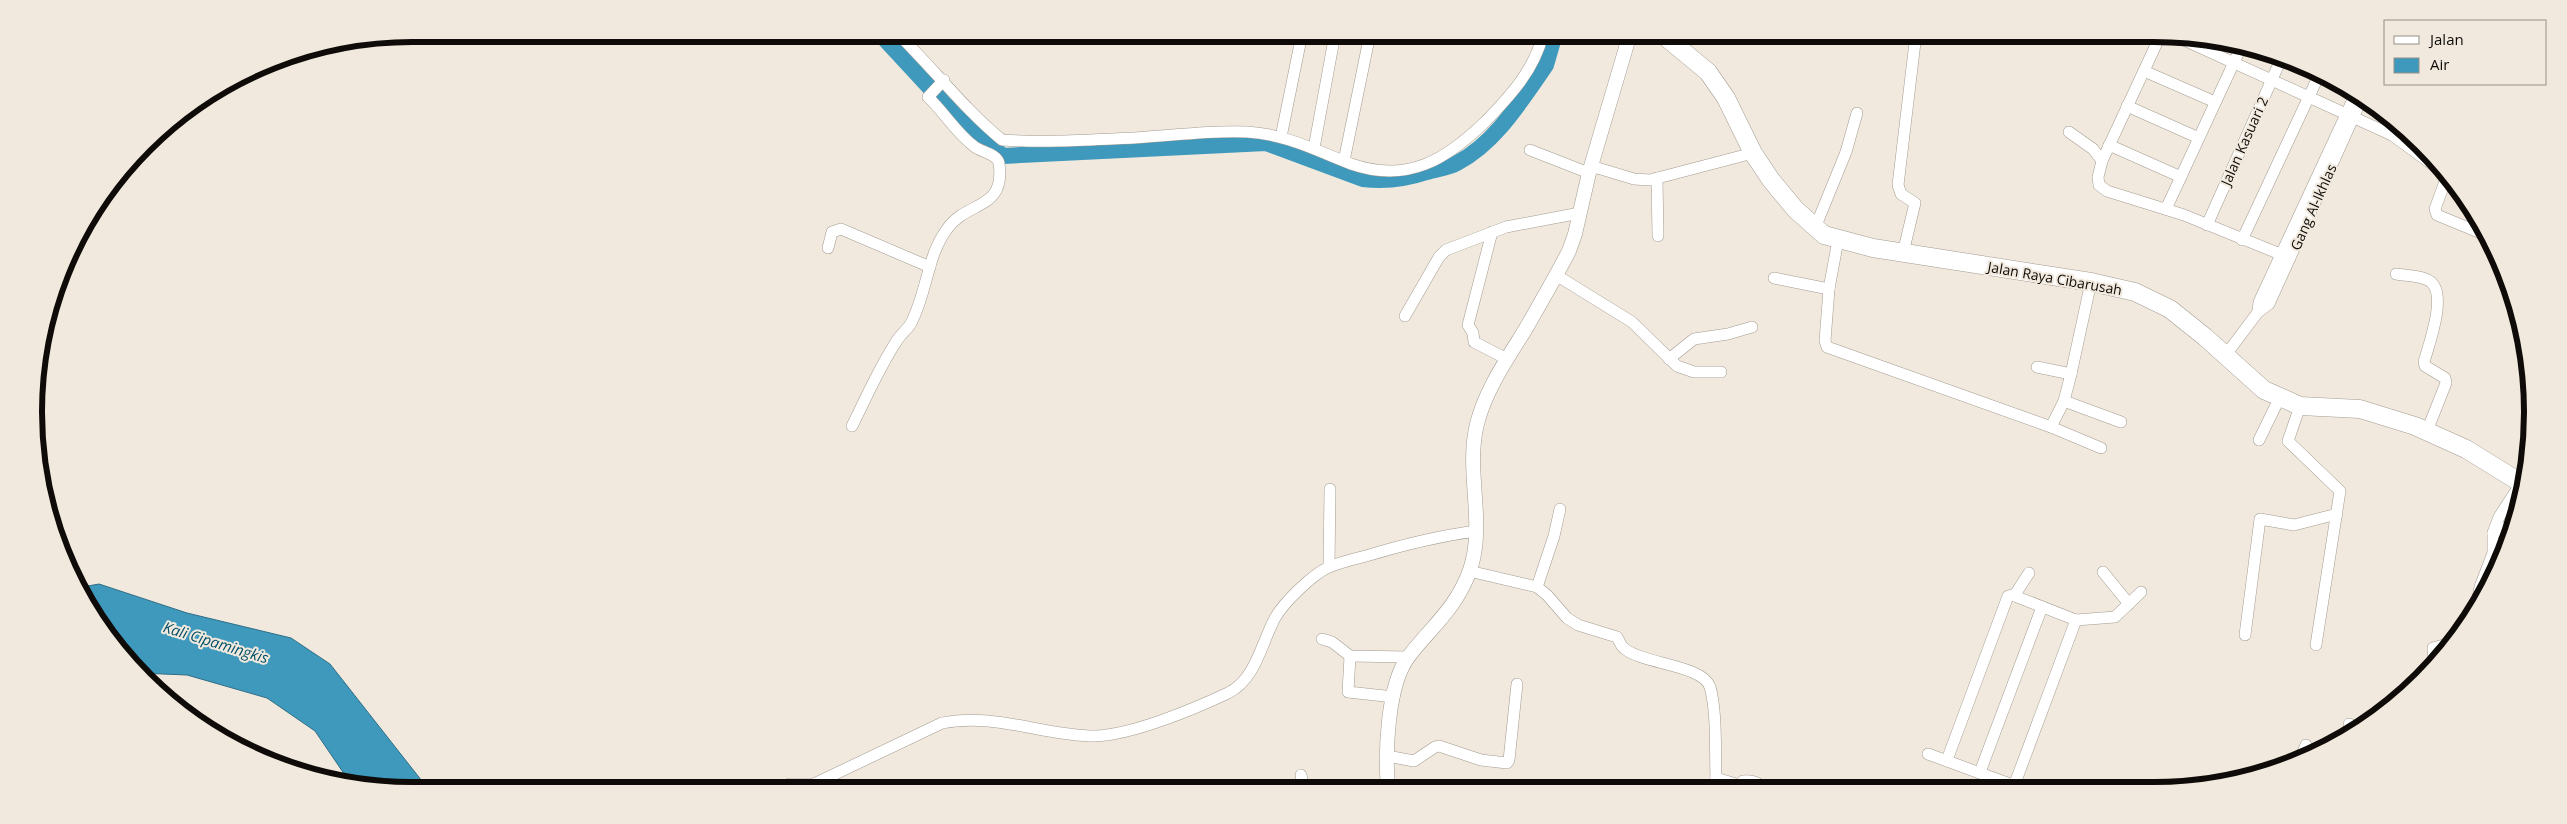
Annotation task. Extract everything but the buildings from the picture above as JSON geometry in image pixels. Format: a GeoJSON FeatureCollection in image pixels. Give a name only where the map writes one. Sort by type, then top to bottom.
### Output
{"type":"FeatureCollection","features":[{"type":"Feature","properties":{"kind":"main road","name":"Jalan Raya Cibarusah"},"geometry":{"type":"LineString","coordinates":[[1672,42],[1698,62],[1713,78],[1732,109],[1753,152],[1784,197],[1815,228],[1838,240],[1902,253],[2091,282],[2135,292],[2156,301],[2187,321],[2264,390],[2300,406],[2360,410],[2427,431],[2466,449],[2517,481]]}},
{"type":"Feature","properties":{"kind":"street"},"geometry":{"type":"LineString","coordinates":[[905,42],[941,83],[981,123],[1002,140],[1134,138],[1225,131],[1265,133],[1314,148],[1344,161],[1373,168],[1406,169],[1434,161],[1460,146],[1524,79],[1534,61],[1540,42]]}},
{"type":"Feature","properties":{"kind":"street"},"geometry":{"type":"LineString","coordinates":[[1281,137],[1300,42]]}},
{"type":"Feature","properties":{"kind":"street"},"geometry":{"type":"LineString","coordinates":[[1314,148],[1334,42]]}},
{"type":"Feature","properties":{"kind":"street"},"geometry":{"type":"LineString","coordinates":[[1344,161],[1368,42]]}},
{"type":"Feature","properties":{"kind":"street"},"geometry":{"type":"LineString","coordinates":[[1388,782],[1387,756],[1394,696],[1399,676],[1408,657],[1443,620],[1470,571],[1476,531],[1473,449],[1482,407],[1507,359],[1569,251],[1590,169],[1628,42]]}},
{"type":"Feature","properties":{"kind":"street"},"geometry":{"type":"LineString","coordinates":[[1902,253],[1914,205],[1912,200],[1901,194],[1898,185],[1915,42]]}},
{"type":"Feature","properties":{"kind":"street"},"geometry":{"type":"LineString","coordinates":[[2157,42],[2102,161],[2098,177],[2100,184],[2107,191],[2166,209],[2285,256]]}},
{"type":"Feature","properties":{"kind":"street"},"geometry":{"type":"LineString","coordinates":[[2203,46],[2233,63],[2350,115],[2411,146]]}},
{"type":"Feature","properties":{"kind":"street"},"geometry":{"type":"LineString","coordinates":[[2166,209],[2238,52]]}},
{"type":"Feature","properties":{"kind":"street","name":"Jalan Kasuari 2"},"geometry":{"type":"LineString","coordinates":[[2207,225],[2279,64]]}},
{"type":"Feature","properties":{"kind":"street"},"geometry":{"type":"LineString","coordinates":[[2144,71],[2216,102]]}},
{"type":"Feature","properties":{"kind":"street"},"geometry":{"type":"LineString","coordinates":[[2242,240],[2316,80]]}},
{"type":"Feature","properties":{"kind":"street"},"geometry":{"type":"LineString","coordinates":[[852,426],[896,341],[912,322],[930,267],[948,228],[964,214],[992,199],[999,182],[999,168],[995,157],[976,148],[957,132],[928,96],[941,83]]}},
{"type":"Feature","properties":{"kind":"street","name":"Gang Al-Ikhlas"},"geometry":{"type":"LineString","coordinates":[[2350,115],[2354,101]]}},
{"type":"Feature","properties":{"kind":"street","name":"Gang Al-Ikhlas"},"geometry":{"type":"LineString","coordinates":[[2225,356],[2258,312],[2269,304],[2285,256],[2350,115],[2358,104]]}},
{"type":"Feature","properties":{"kind":"street"},"geometry":{"type":"LineString","coordinates":[[2127,106],[2199,138]]}},
{"type":"Feature","properties":{"kind":"street"},"geometry":{"type":"LineString","coordinates":[[1815,228],[1846,152],[1856,113]]}},
{"type":"Feature","properties":{"kind":"street"},"geometry":{"type":"LineString","coordinates":[[2392,135],[2394,130]]}},
{"type":"Feature","properties":{"kind":"street"},"geometry":{"type":"LineString","coordinates":[[2069,132],[2094,149],[2102,161]]}},
{"type":"Feature","properties":{"kind":"street"},"geometry":{"type":"LineString","coordinates":[[2109,145],[2181,177]]}},
{"type":"Feature","properties":{"kind":"street"},"geometry":{"type":"LineString","coordinates":[[1530,150],[1590,169],[1634,179],[1657,178],[1753,152]]}},
{"type":"Feature","properties":{"kind":"street"},"geometry":{"type":"LineString","coordinates":[[1657,178],[1658,236]]}},
{"type":"Feature","properties":{"kind":"street"},"geometry":{"type":"LineString","coordinates":[[2445,183],[2435,209],[2437,215],[2477,232]]}},
{"type":"Feature","properties":{"kind":"street"},"geometry":{"type":"LineString","coordinates":[[1405,316],[1439,257],[1458,244],[1527,221],[1580,213]]}},
{"type":"Feature","properties":{"kind":"street"},"geometry":{"type":"LineString","coordinates":[[828,248],[832,232],[841,229],[930,267]]}},
{"type":"Feature","properties":{"kind":"street"},"geometry":{"type":"LineString","coordinates":[[1492,232],[1468,325],[1474,333],[1474,342],[1507,359]]}},
{"type":"Feature","properties":{"kind":"street"},"geometry":{"type":"LineString","coordinates":[[1838,240],[1829,289],[1825,340],[1827,347],[2051,427],[2101,448]]}},
{"type":"Feature","properties":{"kind":"street"},"geometry":{"type":"LineString","coordinates":[[2396,274],[2427,280],[2432,283],[2436,294],[2438,306],[2424,362],[2425,366],[2444,378],[2446,384],[2427,431]]}},
{"type":"Feature","properties":{"kind":"street"},"geometry":{"type":"LineString","coordinates":[[1556,275],[1632,322],[1685,371],[1721,372]]}},
{"type":"Feature","properties":{"kind":"street"},"geometry":{"type":"LineString","coordinates":[[1774,278],[1829,289]]}},
{"type":"Feature","properties":{"kind":"street"},"geometry":{"type":"LineString","coordinates":[[2051,427],[2064,401],[2091,282]]}},
{"type":"Feature","properties":{"kind":"street"},"geometry":{"type":"LineString","coordinates":[[1670,359],[1694,339],[1728,334],[1752,327]]}},
{"type":"Feature","properties":{"kind":"street"},"geometry":{"type":"LineString","coordinates":[[2037,367],[2071,374]]}},
{"type":"Feature","properties":{"kind":"street"},"geometry":{"type":"LineString","coordinates":[[2259,440],[2280,397]]}},
{"type":"Feature","properties":{"kind":"street"},"geometry":{"type":"LineString","coordinates":[[2064,401],[2121,422]]}},
{"type":"Feature","properties":{"kind":"street"},"geometry":{"type":"LineString","coordinates":[[2300,406],[2288,441],[2340,491],[2316,645]]}},
{"type":"Feature","properties":{"kind":"street"},"geometry":{"type":"LineString","coordinates":[[1329,567],[1330,489]]}},
{"type":"Feature","properties":{"kind":"street"},"geometry":{"type":"LineString","coordinates":[[2486,575],[2492,553],[2493,533],[2499,517],[2513,505]]}},
{"type":"Feature","properties":{"kind":"street"},"geometry":{"type":"LineString","coordinates":[[1537,588],[1554,536],[1560,509]]}},
{"type":"Feature","properties":{"kind":"street"},"geometry":{"type":"LineString","coordinates":[[2245,635],[2260,519],[2294,525],[2337,514]]}},
{"type":"Feature","properties":{"kind":"street"},"geometry":{"type":"LineString","coordinates":[[2493,533],[2506,527]]}},
{"type":"Feature","properties":{"kind":"street"},"geometry":{"type":"LineString","coordinates":[[818,782],[936,726],[962,719],[990,720],[1055,732],[1094,736],[1111,735],[1161,719],[1228,693],[1238,687],[1249,676],[1276,616],[1315,576],[1329,567],[1398,547],[1476,531]]}},
{"type":"Feature","properties":{"kind":"street"},"geometry":{"type":"LineString","coordinates":[[1470,571],[1537,588],[1547,595],[1567,618],[1578,625],[1617,637],[1623,649],[1647,660],[1690,670],[1701,676],[1710,685],[1715,782]]}},
{"type":"Feature","properties":{"kind":"street"},"geometry":{"type":"LineString","coordinates":[[2014,596],[2029,572]]}},
{"type":"Feature","properties":{"kind":"street"},"geometry":{"type":"LineString","coordinates":[[2103,572],[2129,604]]}},
{"type":"Feature","properties":{"kind":"street"},"geometry":{"type":"LineString","coordinates":[[1947,760],[2006,599],[2010,595],[2076,620],[2115,617],[2141,592]]}},
{"type":"Feature","properties":{"kind":"street"},"geometry":{"type":"LineString","coordinates":[[1980,772],[2042,607]]}},
{"type":"Feature","properties":{"kind":"street"},"geometry":{"type":"LineString","coordinates":[[2018,782],[2076,620]]}},
{"type":"Feature","properties":{"kind":"street"},"geometry":{"type":"LineString","coordinates":[[1322,638],[1332,642],[1350,656],[1408,657]]}},
{"type":"Feature","properties":{"kind":"street"},"geometry":{"type":"LineString","coordinates":[[2434,655],[2433,648],[2441,646]]}},
{"type":"Feature","properties":{"kind":"street"},"geometry":{"type":"LineString","coordinates":[[1350,656],[1348,692],[1394,696]]}},
{"type":"Feature","properties":{"kind":"street"},"geometry":{"type":"LineString","coordinates":[[1387,756],[1414,761],[1435,747],[1440,746],[1481,760],[1507,763],[1510,760],[1517,684]]}},
{"type":"Feature","properties":{"kind":"street"},"geometry":{"type":"LineString","coordinates":[[2304,749],[2306,745]]}},
{"type":"Feature","properties":{"kind":"street"},"geometry":{"type":"LineString","coordinates":[[1928,754],[2004,782]]}},
{"type":"Feature","properties":{"kind":"street"},"geometry":{"type":"LineString","coordinates":[[1301,775],[1302,782]]}},
{"type":"Feature","properties":{"kind":"water","name":"Kali Cipamingkis"},"geometry":{"type":"Polygon","coordinates":[[[99,584],[187,613],[291,638],[330,664],[423,782],[388,781],[345,775],[315,731],[267,698],[187,675],[152,674],[119,637],[87,586],[99,584]]]}},
{"type":"Feature","properties":{"kind":"waterway"},"geometry":{"type":"LineString","coordinates":[[887,42],[955,115],[1003,156],[1266,143],[1363,179],[1380,180],[1404,178],[1450,166],[1482,146],[1513,112],[1546,65],[1553,42]]}}]}
